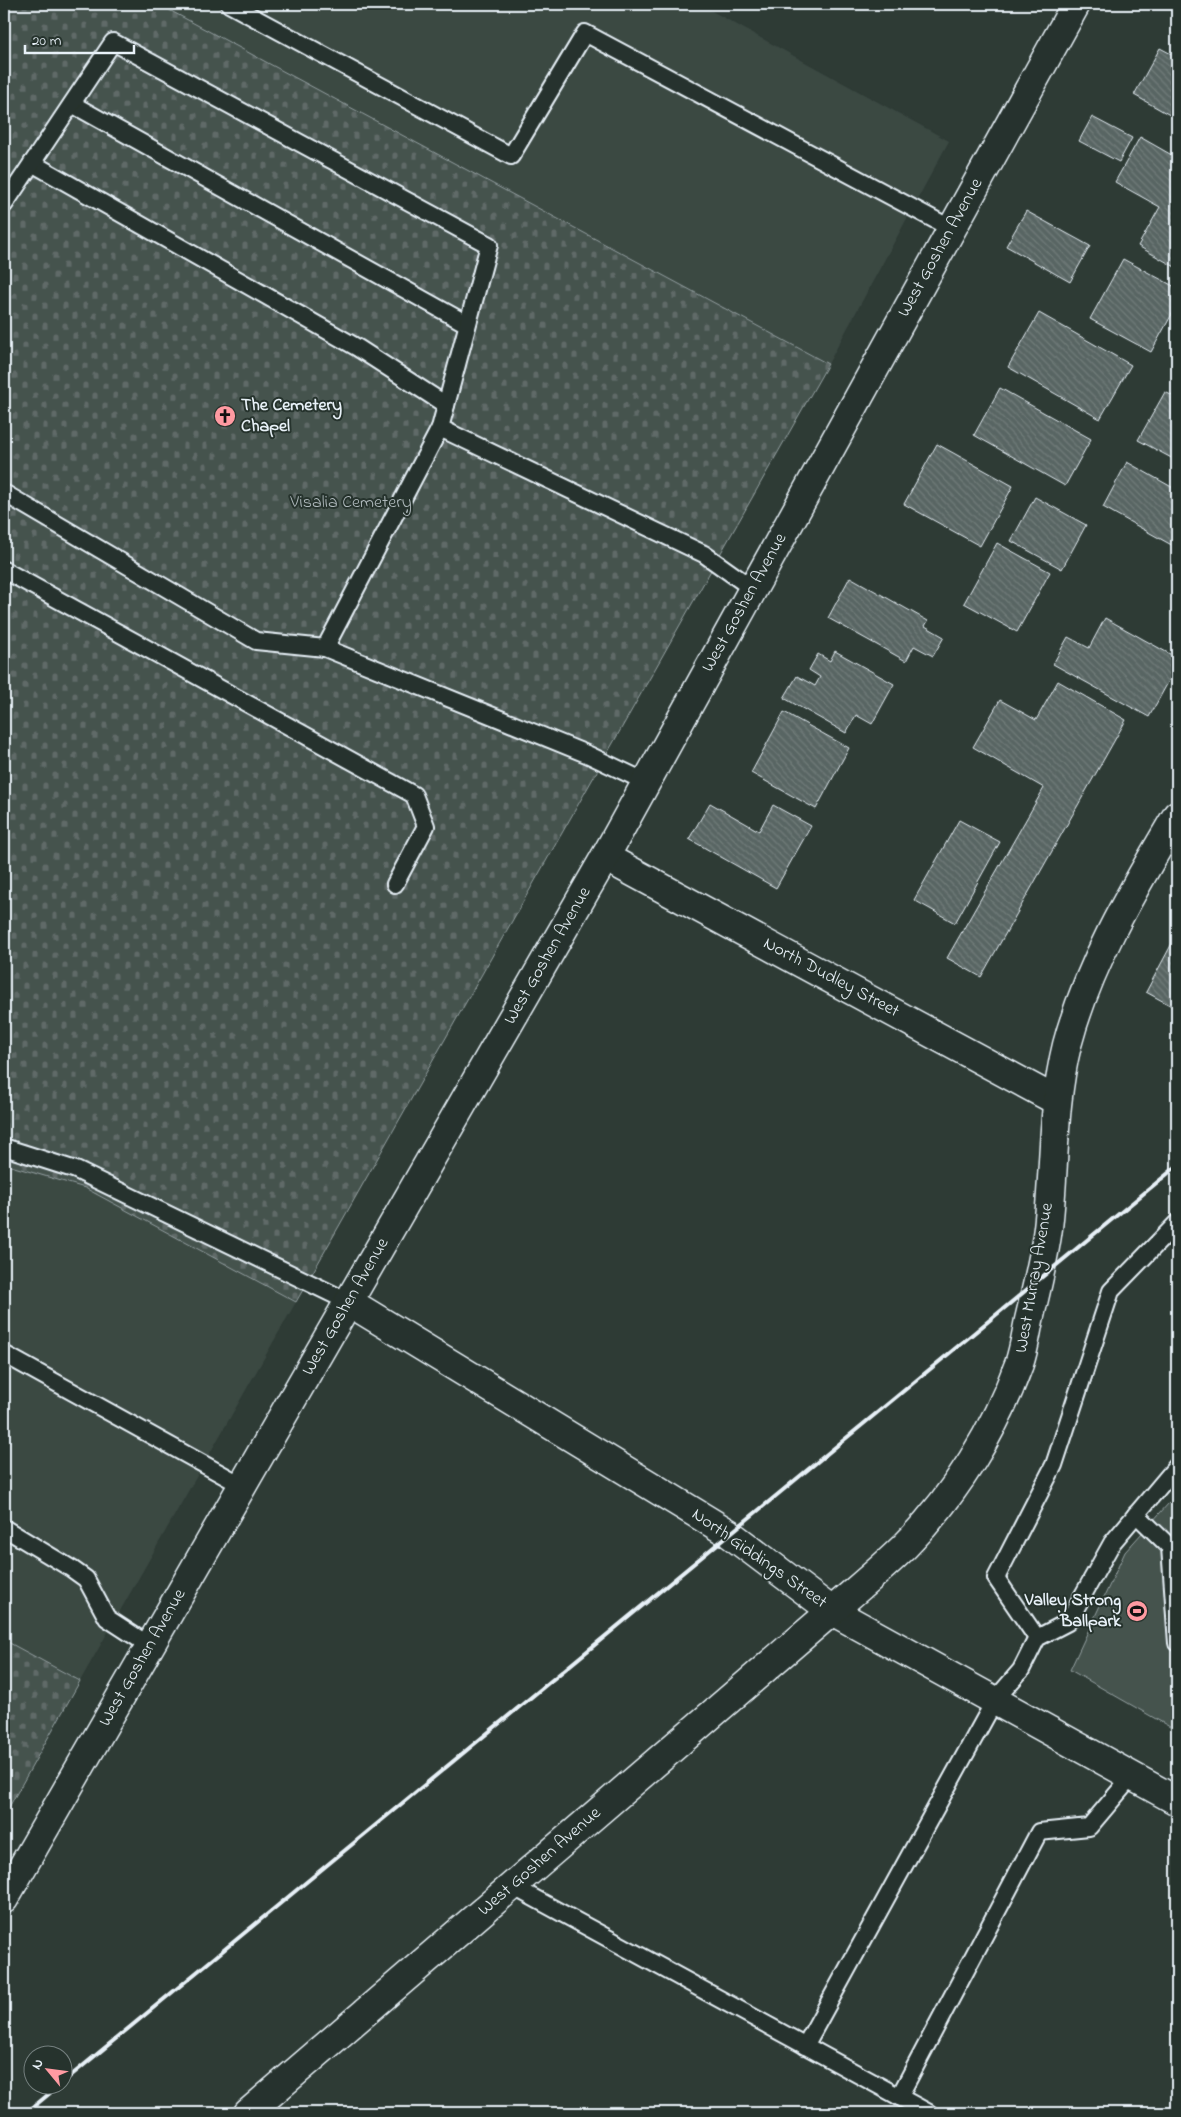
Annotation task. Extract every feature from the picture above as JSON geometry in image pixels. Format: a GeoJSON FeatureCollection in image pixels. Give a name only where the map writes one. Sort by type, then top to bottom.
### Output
{"type":"FeatureCollection","features":[{"type":"Feature","properties":{"kind":"street","name":"West Goshen Avenue"},"geometry":{"type":"LineString","coordinates":[[4,1899],[605,857],[1076,4]]}},
{"type":"Feature","properties":{"kind":"street","name":"West Murray Avenue"},"geometry":{"type":"LineString","coordinates":[[832,1611],[906,1546],[943,1503],[972,1460],[999,1414],[1020,1362],[1048,1228],[1057,1101],[1067,1046],[1084,993],[1100,954],[1177,815]]}},
{"type":"Feature","properties":{"kind":"street","name":"North Dudley Street"},"geometry":{"type":"LineString","coordinates":[[605,857],[1057,1101]]}},
{"type":"Feature","properties":{"kind":"street","name":"North Giddings Street"},"geometry":{"type":"LineString","coordinates":[[349,1302],[730,1534],[832,1611],[1177,1801]]}},
{"type":"Feature","properties":{"kind":"street","name":"West Goshen Avenue"},"geometry":{"type":"LineString","coordinates":[[248,2113],[832,1611]]}},
{"type":"Feature","properties":{"kind":"lane"},"geometry":{"type":"LineString","coordinates":[[229,4],[511,156],[585,33],[952,229]]}},
{"type":"Feature","properties":{"kind":"lane"},"geometry":{"type":"LineString","coordinates":[[4,206],[113,42],[488,246],[440,428],[325,648]]}},
{"type":"Feature","properties":{"kind":"lane"},"geometry":{"type":"LineString","coordinates":[[72,104],[467,324]]}},
{"type":"Feature","properties":{"kind":"lane"},"geometry":{"type":"LineString","coordinates":[[32,163],[358,348],[446,405]]}},
{"type":"Feature","properties":{"kind":"lane"},"geometry":{"type":"LineString","coordinates":[[440,428],[704,554],[752,590]]}},
{"type":"Feature","properties":{"kind":"lane"},"geometry":{"type":"LineString","coordinates":[[4,493],[256,641],[325,648],[590,755],[646,782]]}},
{"type":"Feature","properties":{"kind":"lane"},"geometry":{"type":"LineString","coordinates":[[4,570],[414,796],[426,826],[395,884]]}},
{"type":"Feature","properties":{"kind":"lane"},"geometry":{"type":"LineString","coordinates":[[4,1148],[76,1170],[349,1302]]}},
{"type":"Feature","properties":{"kind":"lane"},"geometry":{"type":"LineString","coordinates":[[1037,1638],[996,1578],[1054,1464],[1111,1291],[1177,1224]]}},
{"type":"Feature","properties":{"kind":"lane"},"geometry":{"type":"LineString","coordinates":[[4,1354],[243,1486]]}},
{"type":"Feature","properties":{"kind":"lane"},"geometry":{"type":"LineString","coordinates":[[805,2046],[995,1700],[1020,1670],[1037,1638],[1068,1622],[1112,1543],[1177,1466]]}},
{"type":"Feature","properties":{"kind":"lane"},"geometry":{"type":"LineString","coordinates":[[1136,1514],[1170,1547],[1177,1643]]}},
{"type":"Feature","properties":{"kind":"lane"},"geometry":{"type":"LineString","coordinates":[[4,1528],[86,1579],[107,1618],[150,1646]]}},
{"type":"Feature","properties":{"kind":"lane"},"geometry":{"type":"LineString","coordinates":[[899,2097],[1039,1832],[1089,1827],[1132,1776]]}},
{"type":"Feature","properties":{"kind":"lane"},"geometry":{"type":"LineString","coordinates":[[512,1886],[929,2113]]}},
{"type":"Feature","properties":{"kind":"shaded area"},"geometry":{"type":"Polygon","coordinates":[[[158,4],[699,4],[949,141],[828,364],[158,4]]]}},
{"type":"Feature","properties":{"kind":"shaded area"},"geometry":{"type":"Polygon","coordinates":[[[4,1164],[85,1188],[296,1302],[80,1681],[4,1640],[4,1164]]]}},
{"type":"Feature","properties":{"kind":"green space","name":"Visalia Cemetery"},"geometry":{"type":"Polygon","coordinates":[[[4,4],[158,4],[828,364],[296,1302],[85,1188],[4,1164],[4,4]]]}},
{"type":"Feature","properties":{"kind":"green space","name":"Valley Strong Ballpark"},"geometry":{"type":"Polygon","coordinates":[[[1177,1494],[1177,1731],[1070,1670],[1125,1552],[1177,1494]]]}},
{"type":"Feature","properties":{"kind":"green space"},"geometry":{"type":"Polygon","coordinates":[[[4,1640],[80,1681],[4,1816],[4,1640]]]}},
{"type":"Feature","properties":{"kind":"building"},"geometry":{"type":"Polygon","coordinates":[[[1160,48],[1177,57],[1177,119],[1134,95],[1160,48]]]}},
{"type":"Feature","properties":{"kind":"building"},"geometry":{"type":"Polygon","coordinates":[[[1092,117],[1132,138],[1119,162],[1079,141],[1092,117]]]}},
{"type":"Feature","properties":{"kind":"building"},"geometry":{"type":"Polygon","coordinates":[[[1140,137],[1177,158],[1177,268],[1138,246],[1160,207],[1115,182],[1140,137]]]}},
{"type":"Feature","properties":{"kind":"building"},"geometry":{"type":"Polygon","coordinates":[[[1026,211],[1090,246],[1070,282],[1006,246],[1026,211]]]}},
{"type":"Feature","properties":{"kind":"building"},"geometry":{"type":"Polygon","coordinates":[[[1123,259],[1177,288],[1177,305],[1151,352],[1090,319],[1123,259]]]}},
{"type":"Feature","properties":{"kind":"building"},"geometry":{"type":"Polygon","coordinates":[[[1039,313],[1131,365],[1100,419],[1008,367],[1039,313]]]}},
{"type":"Feature","properties":{"kind":"building"},"geometry":{"type":"Polygon","coordinates":[[[1000,388],[1091,439],[1065,486],[974,435],[1000,388]]]}},
{"type":"Feature","properties":{"kind":"building"},"geometry":{"type":"Polygon","coordinates":[[[1165,392],[1177,398],[1177,461],[1138,440],[1165,392]]]}},
{"type":"Feature","properties":{"kind":"building"},"geometry":{"type":"Polygon","coordinates":[[[937,444],[1013,486],[980,546],[904,504],[937,444]]]}},
{"type":"Feature","properties":{"kind":"building"},"geometry":{"type":"Polygon","coordinates":[[[1127,462],[1177,490],[1177,548],[1103,507],[1127,462]]]}},
{"type":"Feature","properties":{"kind":"building"},"geometry":{"type":"Polygon","coordinates":[[[1035,497],[1086,525],[1062,569],[1011,541],[1035,497]]]}},
{"type":"Feature","properties":{"kind":"building"},"geometry":{"type":"Polygon","coordinates":[[[997,543],[1050,572],[1017,632],[964,603],[997,543]]]}},
{"type":"Feature","properties":{"kind":"building"},"geometry":{"type":"Polygon","coordinates":[[[850,577],[928,621],[925,626],[944,637],[933,656],[914,646],[906,661],[828,618],[850,577]]]}},
{"type":"Feature","properties":{"kind":"building"},"geometry":{"type":"Polygon","coordinates":[[[1105,618],[1177,658],[1177,666],[1149,717],[1053,664],[1068,637],[1089,648],[1105,618]]]}},
{"type":"Feature","properties":{"kind":"building"},"geometry":{"type":"Polygon","coordinates":[[[835,651],[894,684],[872,724],[856,715],[846,733],[784,698],[797,676],[815,686],[820,677],[809,670],[818,654],[830,661],[835,651]]]}},
{"type":"Feature","properties":{"kind":"building"},"geometry":{"type":"Polygon","coordinates":[[[1058,681],[1126,720],[981,977],[947,958],[1044,788],[973,747],[1000,700],[1036,720],[1058,681]]]}},
{"type":"Feature","properties":{"kind":"building"},"geometry":{"type":"Polygon","coordinates":[[[784,712],[849,748],[816,809],[751,773],[784,712]]]}},
{"type":"Feature","properties":{"kind":"building"},"geometry":{"type":"Polygon","coordinates":[[[710,803],[759,831],[773,805],[811,826],[776,888],[689,839],[710,803]]]}},
{"type":"Feature","properties":{"kind":"building"},"geometry":{"type":"Polygon","coordinates":[[[959,820],[1000,842],[955,923],[914,900],[959,820]]]}},
{"type":"Feature","properties":{"kind":"building"},"geometry":{"type":"Polygon","coordinates":[[[1177,934],[1177,1009],[1146,992],[1177,934]]]}},
{"type":"Feature","properties":{"kind":"railway"},"geometry":{"type":"LineString","coordinates":[[72,2075],[1177,1166]]}},
{"type":"Feature","properties":{"kind":"railway"},"geometry":{"type":"LineString","coordinates":[[26,2113],[49,2094]]}},
{"type":"Feature","properties":{"kind":"place","name":"The Cemetery Chapel"},"geometry":{"type":"Point","coordinates":[225,416]}},
{"type":"Feature","properties":{"kind":"place","name":"Valley Strong Ballpark"},"geometry":{"type":"Point","coordinates":[1137,1611]}}]}
